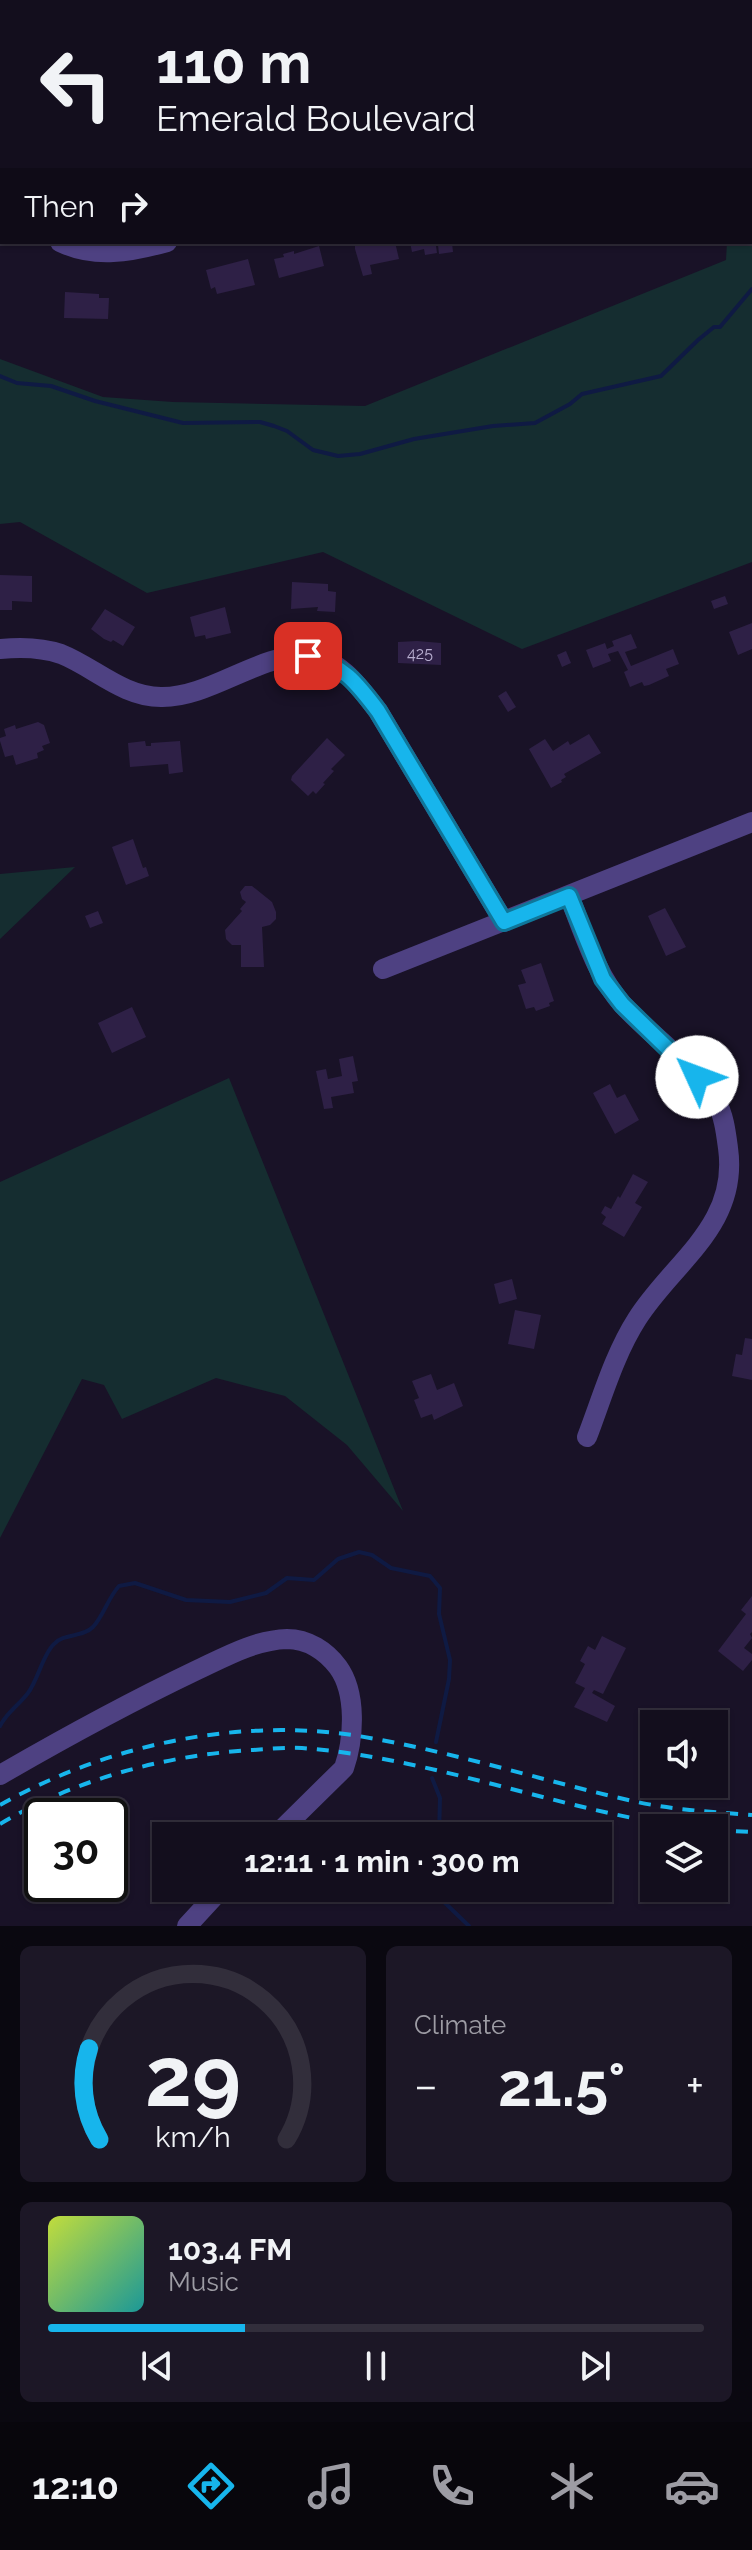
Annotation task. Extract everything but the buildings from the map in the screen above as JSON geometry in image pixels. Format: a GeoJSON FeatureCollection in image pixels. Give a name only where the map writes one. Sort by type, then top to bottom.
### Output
{"type":"FeatureCollection","features":[{"type":"Feature","properties":{"kind":"street"},"geometry":{"type":"LineString","coordinates":[[66,244],[89,252],[112,253],[157,244]]}},
{"type":"Feature","properties":{"kind":"street"},"geometry":{"type":"LineString","coordinates":[[0,649],[31,647],[60,654],[134,693],[162,697],[191,693],[283,658],[308,656],[331,661],[355,681],[386,722],[504,922]]}},
{"type":"Feature","properties":{"kind":"street"},"geometry":{"type":"LineString","coordinates":[[383,969],[752,822]]}},
{"type":"Feature","properties":{"kind":"street"},"geometry":{"type":"LineString","coordinates":[[569,896],[603,979],[622,1004],[697,1077],[716,1102],[725,1128],[729,1158],[720,1212],[704,1239],[656,1292],[636,1320],[619,1353],[587,1437]]}},
{"type":"Feature","properties":{"kind":"street"},"geometry":{"type":"LineString","coordinates":[[0,1775],[103,1715],[238,1651],[286,1639],[305,1642],[331,1658],[344,1675],[351,1697],[349,1754],[344,1768],[289,1822]]}},
{"type":"Feature","properties":{"kind":"street"},"geometry":{"type":"LineString","coordinates":[[187,1926],[209,1902]]}},
{"type":"Feature","properties":{"kind":"green space"},"geometry":{"type":"Polygon","coordinates":[[[727,244],[752,244],[752,562],[522,649],[323,552],[147,593],[20,522],[0,524],[0,359],[103,397],[173,402],[365,406],[726,260],[727,244]]]}},
{"type":"Feature","properties":{"kind":"green space"},"geometry":{"type":"Polygon","coordinates":[[[75,867],[0,939],[0,874],[75,867]]]}},
{"type":"Feature","properties":{"kind":"green space"},"geometry":{"type":"Polygon","coordinates":[[[229,1078],[403,1511],[347,1445],[285,1396],[216,1378],[122,1419],[104,1385],[82,1379],[0,1538],[0,1182],[229,1078]]]}},
{"type":"Feature","properties":{"kind":"waterway"},"geometry":{"type":"LineString","coordinates":[[0,376],[17,383],[51,386],[95,401],[183,423],[260,422],[287,431],[313,450],[338,456],[360,454],[414,439],[493,426],[535,423],[582,394],[661,376],[698,340],[714,327],[720,327],[752,289]]}},
{"type":"Feature","properties":{"kind":"waterway"},"geometry":{"type":"LineString","coordinates":[[0,1726],[32,1688],[50,1648],[58,1641],[93,1627],[119,1586],[135,1583],[186,1600],[230,1602],[266,1593],[287,1578],[314,1580],[338,1559],[359,1552],[372,1555],[391,1568],[430,1576],[440,1588],[439,1614],[450,1660],[436,1742]]}},
{"type":"Feature","properties":{"kind":"waterway"},"geometry":{"type":"LineString","coordinates":[[432,1778],[440,1798],[439,1822]]}},
{"type":"Feature","properties":{"kind":"waterway"},"geometry":{"type":"LineString","coordinates":[[444,1902],[469,1926]]}},
{"type":"Feature","properties":{"kind":"railway"},"geometry":{"type":"LineString","coordinates":[[0,1805],[40,1784],[126,1752],[216,1734],[261,1730],[307,1731],[388,1741],[651,1805],[752,1815]]}},
{"type":"Feature","properties":{"kind":"railway"},"geometry":{"type":"LineString","coordinates":[[0,1824],[59,1794],[122,1772],[187,1757],[278,1748],[352,1754],[401,1762],[640,1819]]}},
{"type":"Feature","properties":{"kind":"railway"},"geometry":{"type":"LineString","coordinates":[[728,1831],[752,1832]]}},
{"type":"Feature","properties":{"kind":"route"},"geometry":{"type":"LineString","coordinates":[[308,656],[331,661],[355,681],[378,711],[400,743],[504,922],[569,896],[603,979],[622,1004],[697,1077]]}}]}
